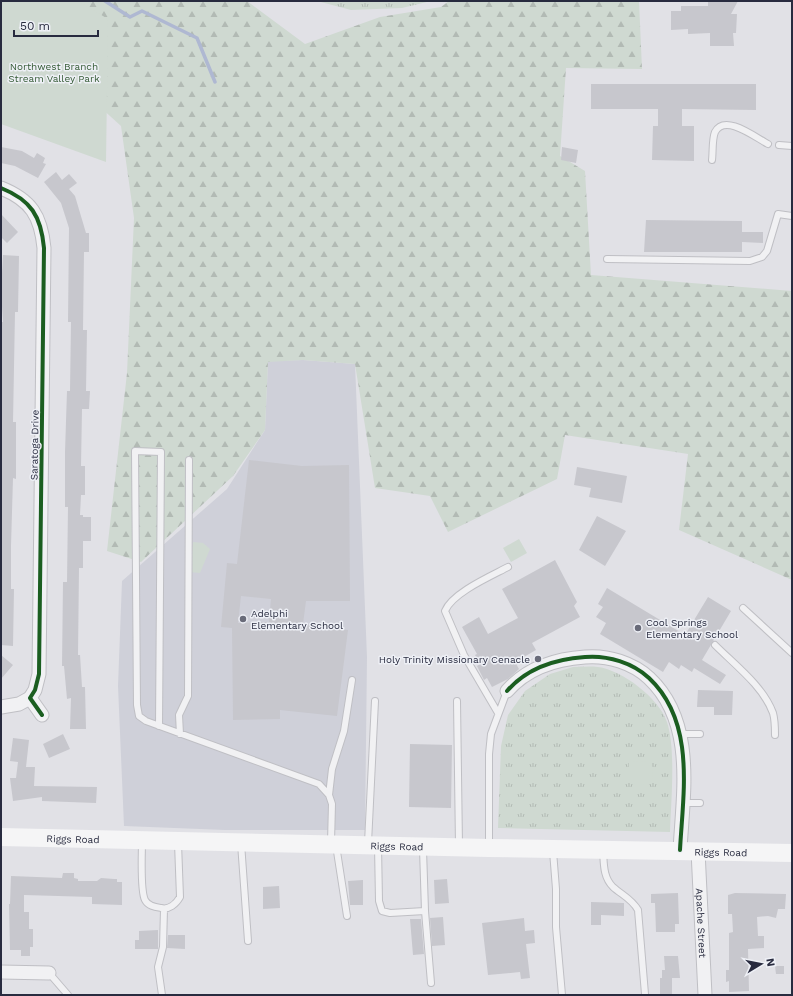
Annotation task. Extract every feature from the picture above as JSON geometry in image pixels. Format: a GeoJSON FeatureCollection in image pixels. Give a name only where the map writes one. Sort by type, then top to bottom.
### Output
{"type":"FeatureCollection","features":[{"type":"Feature","properties":{"kind":"main road","name":"Riggs Road"},"geometry":{"type":"LineString","coordinates":[[1,836],[423,847],[698,850],[792,853]]}},
{"type":"Feature","properties":{"kind":"street","name":"Saratoga Drive"},"geometry":{"type":"LineString","coordinates":[[1,188],[12,192],[33,210],[42,230],[44,248],[39,674],[35,690],[30,698]]}},
{"type":"Feature","properties":{"kind":"street"},"geometry":{"type":"LineString","coordinates":[[507,691],[519,679],[545,664],[574,657],[602,657],[640,670],[661,690],[675,714],[680,734],[683,767],[680,850]]}},
{"type":"Feature","properties":{"kind":"street"},"geometry":{"type":"LineString","coordinates":[[1,707],[19,704],[30,698],[42,715]]}},
{"type":"Feature","properties":{"kind":"street","name":"Apache Street"},"geometry":{"type":"LineString","coordinates":[[698,850],[705,995]]}},
{"type":"Feature","properties":{"kind":"street"},"geometry":{"type":"LineString","coordinates":[[1,972],[49,973]]}},
{"type":"Feature","properties":{"kind":"lane"},"geometry":{"type":"LineString","coordinates":[[712,160],[714,134],[721,126],[726,124],[734,125],[768,144]]}},
{"type":"Feature","properties":{"kind":"lane"},"geometry":{"type":"LineString","coordinates":[[779,145],[792,146]]}},
{"type":"Feature","properties":{"kind":"lane"},"geometry":{"type":"LineString","coordinates":[[607,259],[750,261],[762,257],[767,251],[778,214],[792,216]]}},
{"type":"Feature","properties":{"kind":"lane"},"geometry":{"type":"LineString","coordinates":[[159,726],[161,452],[135,451],[136,705],[139,716],[146,722],[319,784],[329,795],[332,804],[333,844],[347,916]]}},
{"type":"Feature","properties":{"kind":"lane"},"geometry":{"type":"LineString","coordinates":[[180,734],[180,715],[188,696],[189,460]]}},
{"type":"Feature","properties":{"kind":"lane"},"geometry":{"type":"LineString","coordinates":[[498,713],[464,655],[445,611],[448,604],[470,588],[508,567]]}},
{"type":"Feature","properties":{"kind":"lane"},"geometry":{"type":"LineString","coordinates":[[744,608],[792,653]]}},
{"type":"Feature","properties":{"kind":"lane"},"geometry":{"type":"LineString","coordinates":[[715,645],[747,676],[763,696],[773,714],[776,735]]}},
{"type":"Feature","properties":{"kind":"lane"},"geometry":{"type":"LineString","coordinates":[[329,795],[332,769],[344,731],[352,680]]}},
{"type":"Feature","properties":{"kind":"lane"},"geometry":{"type":"LineString","coordinates":[[489,848],[489,754],[491,734],[507,691]]}},
{"type":"Feature","properties":{"kind":"lane"},"geometry":{"type":"LineString","coordinates":[[376,701],[373,845],[379,901],[382,911],[390,913],[425,910]]}},
{"type":"Feature","properties":{"kind":"lane"},"geometry":{"type":"LineString","coordinates":[[457,701],[459,847]]}},
{"type":"Feature","properties":{"kind":"lane"},"geometry":{"type":"LineString","coordinates":[[680,734],[700,734]]}},
{"type":"Feature","properties":{"kind":"lane"},"geometry":{"type":"LineString","coordinates":[[682,803],[700,803]]}},
{"type":"Feature","properties":{"kind":"lane"},"geometry":{"type":"LineString","coordinates":[[142,840],[142,874],[145,900],[150,906],[164,909],[176,905],[180,897],[178,840]]}},
{"type":"Feature","properties":{"kind":"lane"},"geometry":{"type":"LineString","coordinates":[[241,842],[248,941]]}},
{"type":"Feature","properties":{"kind":"lane"},"geometry":{"type":"LineString","coordinates":[[423,847],[425,910],[431,984]]}},
{"type":"Feature","properties":{"kind":"lane"},"geometry":{"type":"LineString","coordinates":[[553,849],[556,889],[556,927],[562,995]]}},
{"type":"Feature","properties":{"kind":"lane"},"geometry":{"type":"LineString","coordinates":[[603,849],[604,868],[607,877],[613,886],[634,903],[638,910],[645,994]]}},
{"type":"Feature","properties":{"kind":"lane"},"geometry":{"type":"LineString","coordinates":[[162,995],[158,967],[162,947],[164,909]]}},
{"type":"Feature","properties":{"kind":"lane"},"geometry":{"type":"LineString","coordinates":[[49,973],[68,995]]}},
{"type":"Feature","properties":{"kind":"shaded area","name":"Adelphi Elementary School"},"geometry":{"type":"Polygon","coordinates":[[[303,360],[355,364],[367,657],[365,830],[225,830],[124,826],[118,686],[122,581],[227,489],[265,430],[268,361],[303,360]]]}},
{"type":"Feature","properties":{"kind":"green space"},"geometry":{"type":"Polygon","coordinates":[[[1,1],[247,1],[305,44],[380,17],[441,7],[449,1],[639,1],[642,69],[566,68],[560,156],[585,171],[591,275],[792,291],[792,580],[679,530],[688,454],[565,435],[557,479],[448,532],[430,496],[375,488],[355,364],[303,360],[268,362],[265,430],[233,476],[141,562],[107,551],[127,373],[134,218],[121,126],[67,77],[1,1]]]}},
{"type":"Feature","properties":{"kind":"green space","name":"Northwest Branch Stream Valley Park"},"geometry":{"type":"Polygon","coordinates":[[[1,1],[78,1],[108,19],[106,162],[1,124],[1,1]]]}},
{"type":"Feature","properties":{"kind":"green space"},"geometry":{"type":"Polygon","coordinates":[[[317,1],[431,1],[402,8],[351,10],[317,1]]]}},
{"type":"Feature","properties":{"kind":"green space"},"geometry":{"type":"Polygon","coordinates":[[[519,539],[527,553],[511,562],[503,548],[519,539]]]}},
{"type":"Feature","properties":{"kind":"green space"},"geometry":{"type":"Polygon","coordinates":[[[193,542],[203,543],[210,549],[200,573],[189,572],[193,542]]]}},
{"type":"Feature","properties":{"kind":"green space"},"geometry":{"type":"Polygon","coordinates":[[[573,667],[598,667],[618,673],[648,695],[663,713],[670,733],[672,761],[670,832],[498,828],[501,746],[508,715],[525,691],[550,674],[573,667]]]}},
{"type":"Feature","properties":{"kind":"green space"},"geometry":{"type":"Polygon","coordinates":[[[629,761],[650,762],[653,768],[652,781],[647,785],[629,783],[629,761]]]}},
{"type":"Feature","properties":{"kind":"building"},"geometry":{"type":"Polygon","coordinates":[[[708,1],[738,1],[731,14],[737,14],[736,33],[733,33],[734,46],[710,46],[710,33],[688,34],[688,29],[671,30],[671,11],[681,11],[681,6],[708,6],[708,1]]]}},
{"type":"Feature","properties":{"kind":"building"},"geometry":{"type":"Polygon","coordinates":[[[591,84],[756,84],[756,110],[682,109],[682,126],[694,126],[694,161],[652,160],[653,126],[658,126],[658,109],[591,109],[591,84]]]}},
{"type":"Feature","properties":{"kind":"building"},"geometry":{"type":"Polygon","coordinates":[[[1,147],[22,151],[34,158],[37,153],[45,158],[43,163],[46,164],[38,178],[15,166],[1,163],[1,147]]]}},
{"type":"Feature","properties":{"kind":"building"},"geometry":{"type":"Polygon","coordinates":[[[562,147],[578,150],[576,163],[561,160],[562,147]]]}},
{"type":"Feature","properties":{"kind":"building"},"geometry":{"type":"Polygon","coordinates":[[[56,172],[62,180],[69,174],[77,183],[69,189],[75,196],[86,233],[89,233],[89,252],[84,252],[83,330],[87,330],[86,391],[90,391],[89,409],[82,409],[81,466],[85,466],[85,495],[81,495],[80,515],[83,515],[83,517],[91,517],[91,541],[83,541],[83,568],[79,568],[78,655],[80,655],[82,687],[85,687],[86,729],[70,729],[71,698],[67,699],[64,666],[62,666],[63,582],[67,582],[68,507],[65,507],[65,452],[67,391],[70,391],[71,322],[68,322],[69,228],[61,203],[44,182],[56,172]]]}},
{"type":"Feature","properties":{"kind":"building"},"geometry":{"type":"Polygon","coordinates":[[[1,214],[18,232],[7,243],[1,237],[1,214]]]}},
{"type":"Feature","properties":{"kind":"building"},"geometry":{"type":"Polygon","coordinates":[[[646,220],[742,221],[742,232],[763,232],[763,243],[742,242],[742,252],[644,252],[646,220]]]}},
{"type":"Feature","properties":{"kind":"building"},"geometry":{"type":"Polygon","coordinates":[[[3,255],[19,256],[18,312],[15,312],[13,422],[16,422],[16,479],[13,478],[11,546],[11,589],[14,589],[13,646],[1,645],[1,322],[3,322],[1,291],[3,255]]]}},
{"type":"Feature","properties":{"kind":"building"},"geometry":{"type":"Polygon","coordinates":[[[249,460],[302,466],[349,465],[350,601],[306,601],[303,624],[348,630],[337,716],[280,710],[280,719],[233,720],[232,628],[221,627],[227,563],[237,564],[249,460]],[[241,596],[238,623],[269,622],[271,599],[241,596]]]}},
{"type":"Feature","properties":{"kind":"building"},"geometry":{"type":"Polygon","coordinates":[[[577,467],[627,476],[622,503],[589,497],[591,488],[574,485],[577,467]]]}},
{"type":"Feature","properties":{"kind":"building"},"geometry":{"type":"Polygon","coordinates":[[[597,516],[626,531],[605,566],[579,550],[597,516]]]}},
{"type":"Feature","properties":{"kind":"building"},"geometry":{"type":"Polygon","coordinates":[[[555,560],[577,602],[574,606],[580,617],[532,643],[536,650],[515,662],[519,669],[508,679],[492,687],[487,678],[484,680],[477,666],[480,664],[475,655],[477,654],[462,627],[479,617],[488,634],[518,618],[502,589],[555,560]]]}},
{"type":"Feature","properties":{"kind":"building","name":"Cool Springs Elementary School"},"geometry":{"type":"Polygon","coordinates":[[[607,588],[685,635],[708,597],[731,611],[702,660],[726,675],[720,684],[694,668],[692,672],[681,665],[679,669],[669,662],[663,672],[600,634],[606,623],[596,617],[603,607],[598,604],[607,588]]]}},
{"type":"Feature","properties":{"kind":"building"},"geometry":{"type":"Polygon","coordinates":[[[1,655],[13,665],[1,679],[1,655]]]}},
{"type":"Feature","properties":{"kind":"building"},"geometry":{"type":"Polygon","coordinates":[[[698,690],[733,691],[732,715],[714,715],[714,707],[697,707],[698,690]]]}},
{"type":"Feature","properties":{"kind":"building"},"geometry":{"type":"Polygon","coordinates":[[[63,734],[70,749],[49,758],[43,744],[63,734]]]}},
{"type":"Feature","properties":{"kind":"building"},"geometry":{"type":"Polygon","coordinates":[[[13,738],[29,740],[26,767],[35,767],[34,786],[97,787],[96,803],[42,801],[42,797],[13,801],[10,778],[16,778],[18,762],[10,761],[13,738]]]}},
{"type":"Feature","properties":{"kind":"building"},"geometry":{"type":"Polygon","coordinates":[[[410,744],[452,745],[451,808],[409,807],[410,744]]]}},
{"type":"Feature","properties":{"kind":"building"},"geometry":{"type":"Polygon","coordinates":[[[63,873],[74,873],[74,878],[78,879],[78,881],[97,881],[101,878],[117,879],[117,882],[122,882],[122,905],[92,904],[92,897],[24,895],[24,912],[29,912],[29,929],[33,929],[33,947],[30,947],[30,956],[21,956],[21,950],[10,950],[9,904],[11,876],[62,878],[63,873]]]}},
{"type":"Feature","properties":{"kind":"building"},"geometry":{"type":"Polygon","coordinates":[[[447,879],[449,903],[435,904],[434,880],[447,879]]]}},
{"type":"Feature","properties":{"kind":"building"},"geometry":{"type":"Polygon","coordinates":[[[363,880],[363,905],[350,905],[348,881],[363,880]]]}},
{"type":"Feature","properties":{"kind":"building"},"geometry":{"type":"Polygon","coordinates":[[[279,886],[280,908],[263,909],[263,887],[279,886]]]}},
{"type":"Feature","properties":{"kind":"building"},"geometry":{"type":"Polygon","coordinates":[[[678,893],[679,924],[675,924],[675,932],[656,932],[655,903],[651,903],[651,894],[678,893]]]}},
{"type":"Feature","properties":{"kind":"building"},"geometry":{"type":"Polygon","coordinates":[[[735,893],[786,894],[785,909],[778,909],[776,918],[768,916],[757,917],[758,936],[764,936],[764,948],[748,949],[749,991],[729,992],[729,981],[726,982],[726,970],[729,970],[729,933],[733,932],[732,914],[728,914],[728,895],[735,893]]]}},
{"type":"Feature","properties":{"kind":"building"},"geometry":{"type":"Polygon","coordinates":[[[591,902],[624,903],[624,916],[601,915],[601,925],[591,925],[591,902]]]}},
{"type":"Feature","properties":{"kind":"building"},"geometry":{"type":"Polygon","coordinates":[[[443,917],[445,945],[432,946],[430,918],[443,917]]]}},
{"type":"Feature","properties":{"kind":"building"},"geometry":{"type":"Polygon","coordinates":[[[524,918],[525,931],[534,930],[535,943],[526,944],[530,978],[521,979],[520,972],[488,975],[482,923],[524,918]]]}},
{"type":"Feature","properties":{"kind":"building"},"geometry":{"type":"Polygon","coordinates":[[[410,919],[421,919],[424,954],[413,955],[410,919]]]}},
{"type":"Feature","properties":{"kind":"building"},"geometry":{"type":"Polygon","coordinates":[[[158,930],[158,949],[135,949],[135,940],[139,940],[139,931],[158,930]]]}},
{"type":"Feature","properties":{"kind":"building"},"geometry":{"type":"Polygon","coordinates":[[[168,935],[185,935],[185,949],[167,948],[168,935]]]}},
{"type":"Feature","properties":{"kind":"building"},"geometry":{"type":"Polygon","coordinates":[[[664,956],[678,956],[680,978],[672,978],[672,995],[660,995],[660,978],[662,978],[662,970],[665,970],[664,956]]]}},
{"type":"Feature","properties":{"kind":"building"},"geometry":{"type":"Polygon","coordinates":[[[775,966],[784,966],[784,974],[776,974],[775,966]]]}},
{"type":"Feature","properties":{"kind":"waterway"},"geometry":{"type":"LineString","coordinates":[[105,1],[130,17],[142,11],[197,38],[215,82]]}},
{"type":"Feature","properties":{"kind":"cycle path"},"geometry":{"type":"LineString","coordinates":[[1,188],[20,198],[33,210],[43,237],[44,248],[39,674],[35,690],[30,698],[42,715]]}},
{"type":"Feature","properties":{"kind":"cycle path"},"geometry":{"type":"LineString","coordinates":[[507,691],[523,676],[542,666],[574,658],[602,657],[620,661],[635,668],[649,678],[664,696],[674,715],[680,737],[684,782],[680,850]]}},
{"type":"Feature","properties":{"kind":"place","name":"Adelphi Elementary School"},"geometry":{"type":"Point","coordinates":[243,619]}},
{"type":"Feature","properties":{"kind":"place","name":"Cool Springs Elementary School"},"geometry":{"type":"Point","coordinates":[638,628]}},
{"type":"Feature","properties":{"kind":"place","name":"Holy Trinity Missionary Cenacle"},"geometry":{"type":"Point","coordinates":[538,659]}}]}
